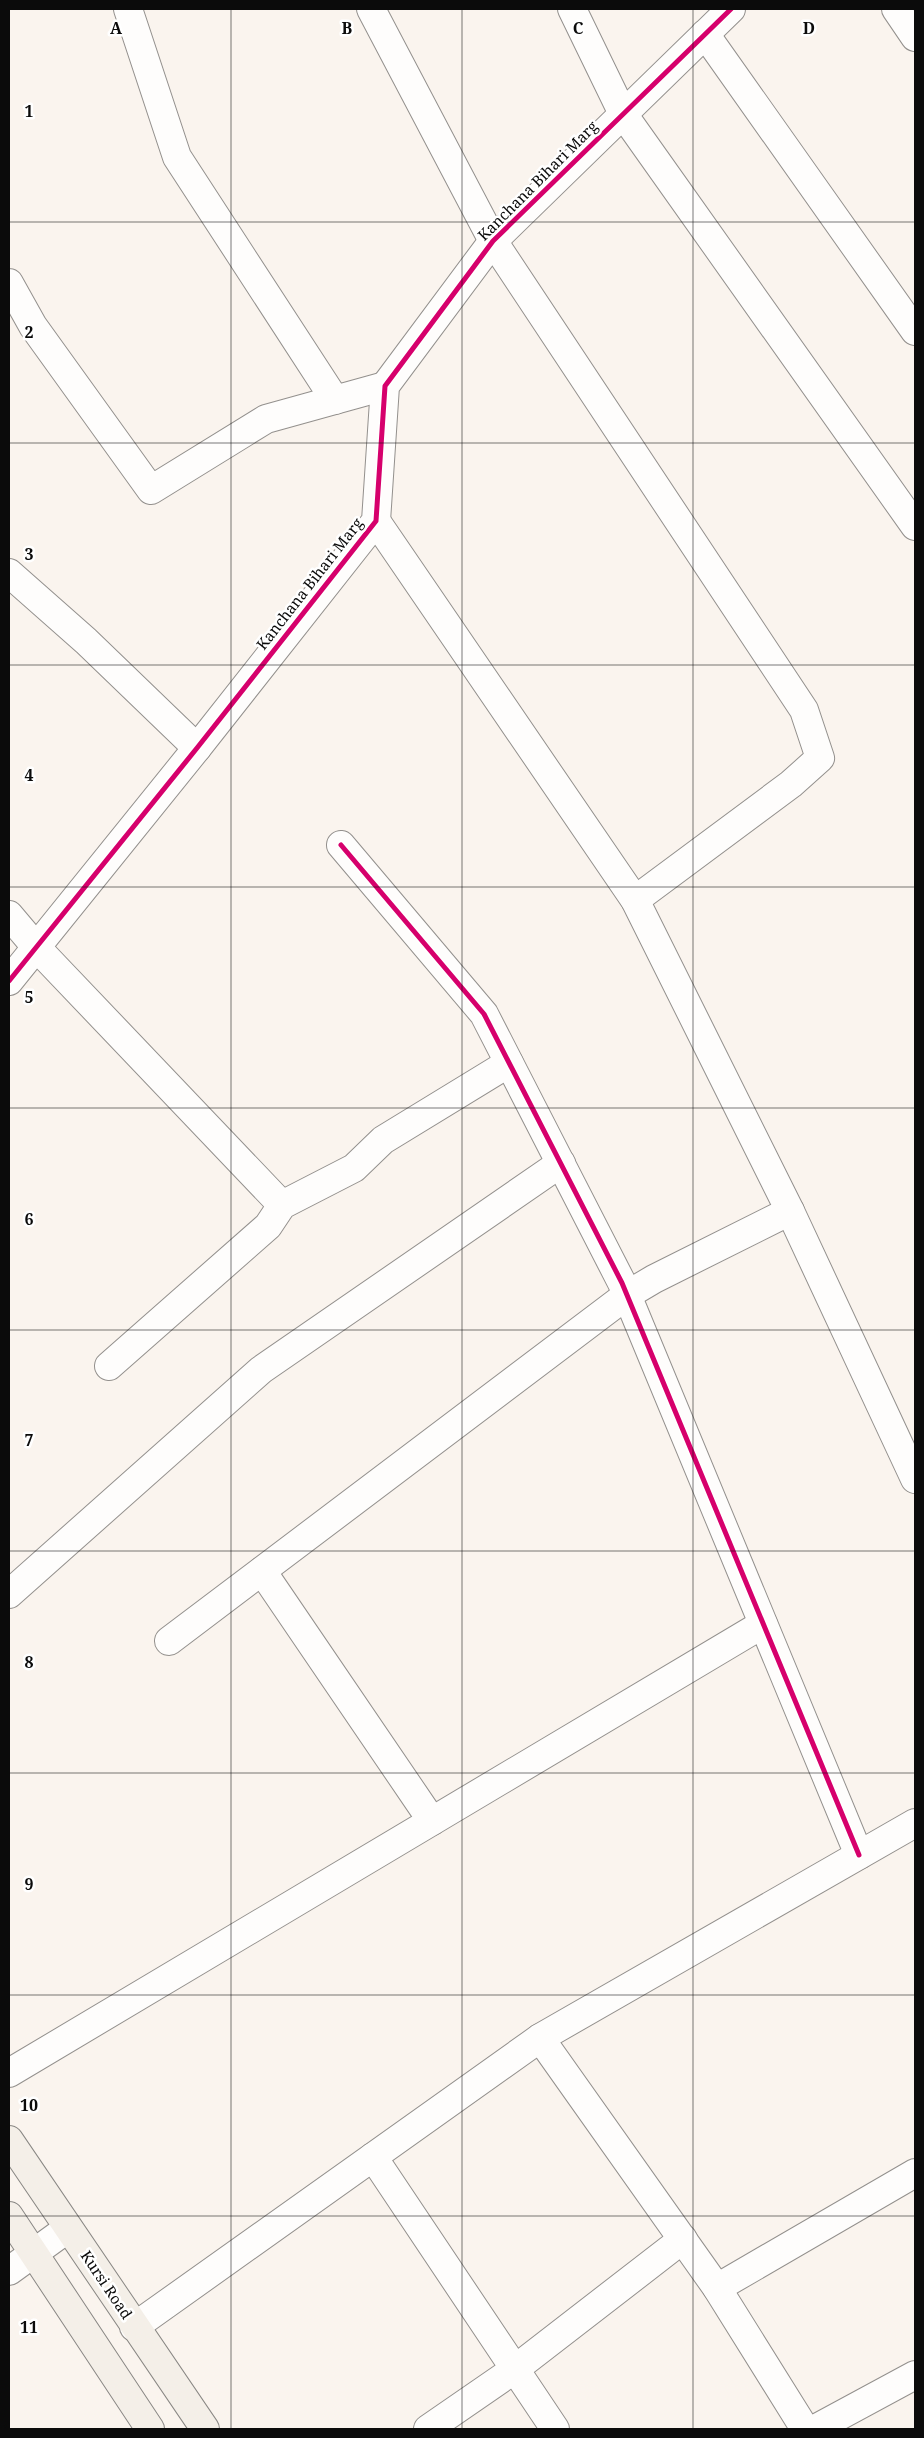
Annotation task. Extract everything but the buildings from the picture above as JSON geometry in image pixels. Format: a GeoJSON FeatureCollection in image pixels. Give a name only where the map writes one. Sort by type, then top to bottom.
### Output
{"type":"FeatureCollection","features":[{"type":"Feature","properties":{"kind":"main road","name":"Kursi Road"},"geometry":{"type":"LineString","coordinates":[[9,2140],[67,2229],[204,2429]]}},
{"type":"Feature","properties":{"kind":"main road"},"geometry":{"type":"LineString","coordinates":[[9,2216],[150,2429]]}},
{"type":"Feature","properties":{"kind":"street"},"geometry":{"type":"LineString","coordinates":[[128,9],[177,157],[335,400]]}},
{"type":"Feature","properties":{"kind":"street"},"geometry":{"type":"LineString","coordinates":[[371,9],[492,241],[804,710],[820,758],[792,784],[635,900]]}},
{"type":"Feature","properties":{"kind":"street"},"geometry":{"type":"LineString","coordinates":[[572,9],[623,114],[915,526]]}},
{"type":"Feature","properties":{"kind":"street","name":"Kanchana Bihari Marg"},"geometry":{"type":"LineString","coordinates":[[9,981],[197,748],[376,521],[385,386],[492,241],[731,9]]}},
{"type":"Feature","properties":{"kind":"street"},"geometry":{"type":"LineString","coordinates":[[896,9],[915,37]]}},
{"type":"Feature","properties":{"kind":"street"},"geometry":{"type":"LineString","coordinates":[[705,34],[915,331]]}},
{"type":"Feature","properties":{"kind":"street"},"geometry":{"type":"LineString","coordinates":[[9,282],[33,326],[151,490],[266,419],[385,386]]}},
{"type":"Feature","properties":{"kind":"street"},"geometry":{"type":"LineString","coordinates":[[376,521],[635,900],[790,1211],[915,1478]]}},
{"type":"Feature","properties":{"kind":"street"},"geometry":{"type":"LineString","coordinates":[[9,573],[86,641],[197,748]]}},
{"type":"Feature","properties":{"kind":"street"},"geometry":{"type":"LineString","coordinates":[[341,845],[484,1014],[561,1164],[627,1295],[859,1855]]}},
{"type":"Feature","properties":{"kind":"street"},"geometry":{"type":"LineString","coordinates":[[9,915],[36,947],[282,1205]]}},
{"type":"Feature","properties":{"kind":"street"},"geometry":{"type":"LineString","coordinates":[[109,1366],[268,1226],[282,1205],[354,1168],[383,1140],[509,1063]]}},
{"type":"Feature","properties":{"kind":"street"},"geometry":{"type":"LineString","coordinates":[[9,1594],[261,1370],[561,1164]]}},
{"type":"Feature","properties":{"kind":"street"},"geometry":{"type":"LineString","coordinates":[[169,1641],[627,1295],[654,1279],[790,1211]]}},
{"type":"Feature","properties":{"kind":"street"},"geometry":{"type":"LineString","coordinates":[[262,1571],[432,1821]]}},
{"type":"Feature","properties":{"kind":"street"},"geometry":{"type":"LineString","coordinates":[[9,2073],[763,1624]]}},
{"type":"Feature","properties":{"kind":"street"},"geometry":{"type":"LineString","coordinates":[[134,2327],[540,2038],[915,1823]]}},
{"type":"Feature","properties":{"kind":"street"},"geometry":{"type":"LineString","coordinates":[[540,2038],[717,2288],[806,2429]]}},
{"type":"Feature","properties":{"kind":"street"},"geometry":{"type":"LineString","coordinates":[[373,2157],[555,2429]]}},
{"type":"Feature","properties":{"kind":"street"},"geometry":{"type":"LineString","coordinates":[[717,2288],[915,2173]]}},
{"type":"Feature","properties":{"kind":"street"},"geometry":{"type":"LineString","coordinates":[[9,2271],[67,2229]]}},
{"type":"Feature","properties":{"kind":"street"},"geometry":{"type":"LineString","coordinates":[[428,2429],[515,2369],[683,2240]]}},
{"type":"Feature","properties":{"kind":"street"},"geometry":{"type":"LineString","coordinates":[[815,2429],[915,2375]]}},
{"type":"Feature","properties":{"kind":"cycle path"},"geometry":{"type":"LineString","coordinates":[[9,981],[197,748],[376,521],[385,386],[493,241],[731,9]]}},
{"type":"Feature","properties":{"kind":"cycle path"},"geometry":{"type":"LineString","coordinates":[[341,845],[484,1014],[622,1283],[859,1855]]}}]}
